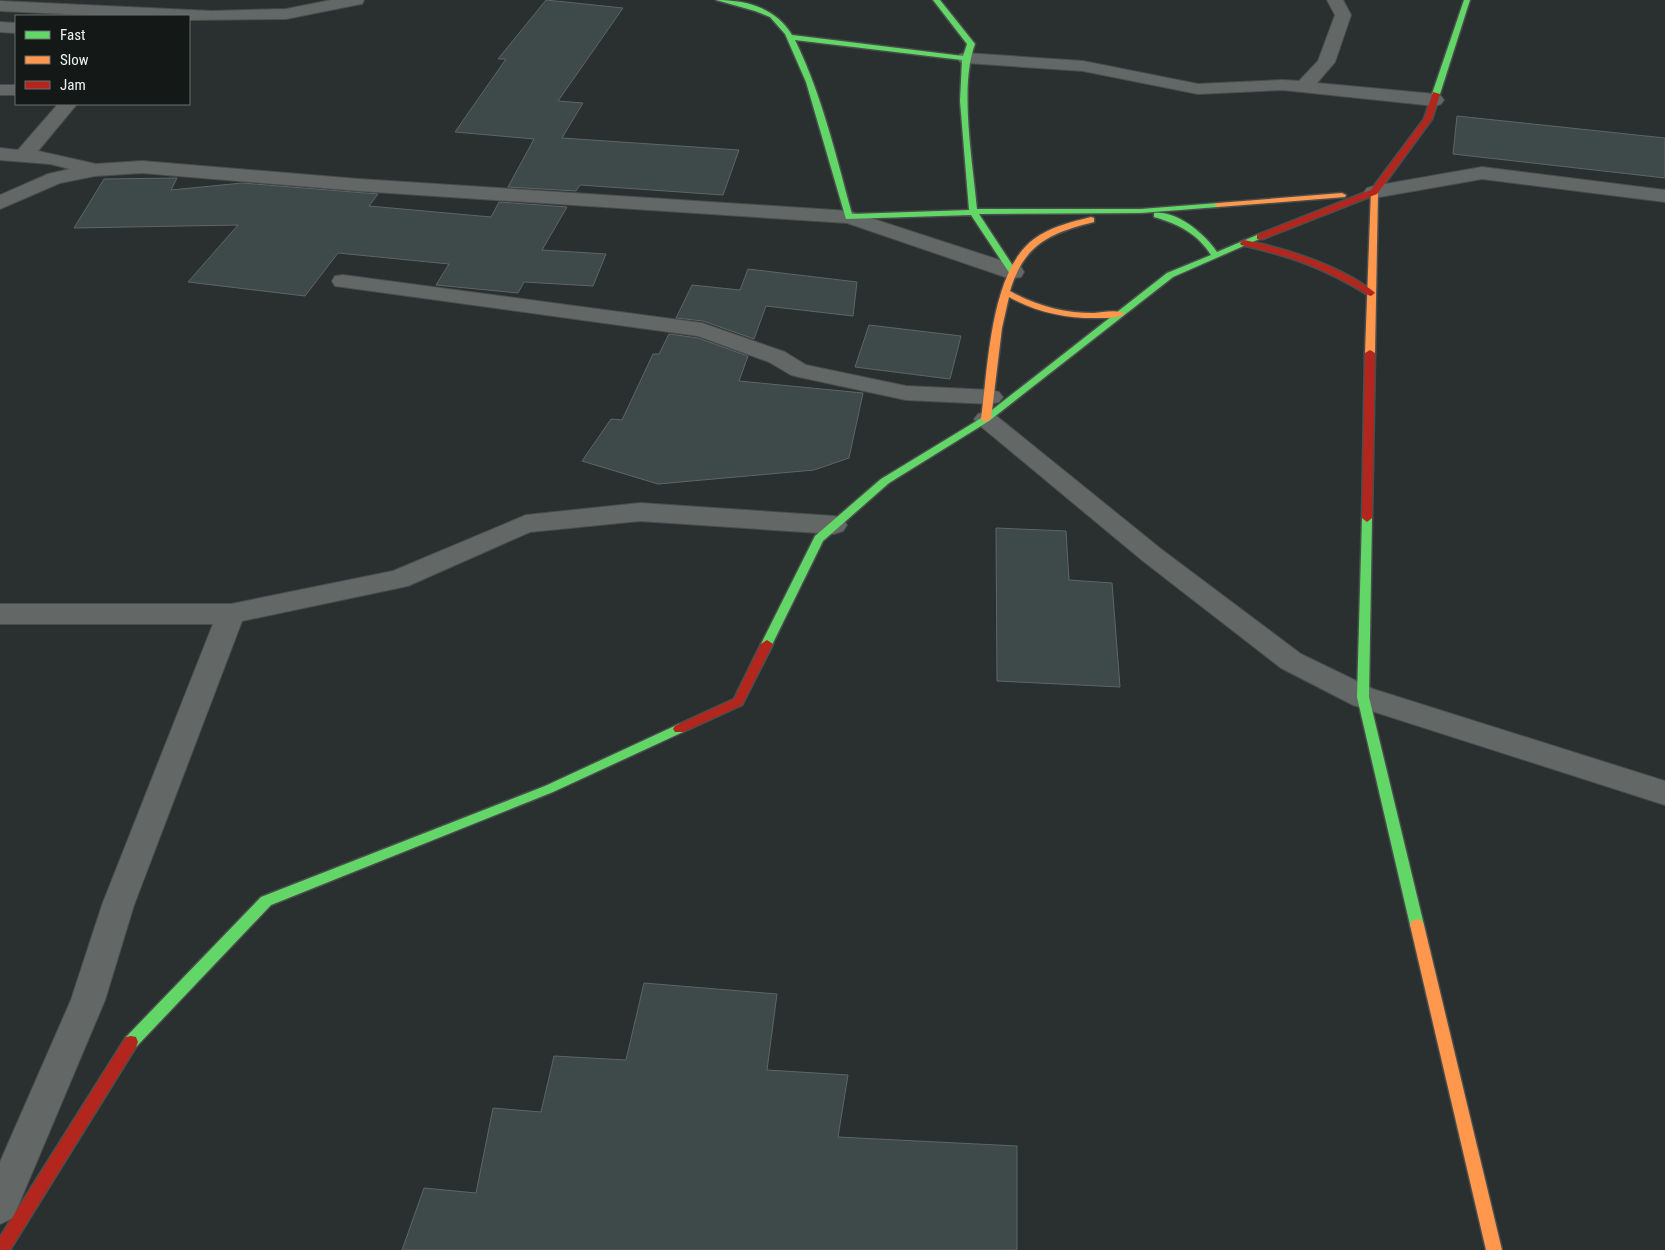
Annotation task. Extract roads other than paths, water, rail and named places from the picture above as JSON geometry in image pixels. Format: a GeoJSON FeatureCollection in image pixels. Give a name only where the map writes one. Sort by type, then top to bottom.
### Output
{"type":"FeatureCollection","features":[{"type":"Feature","properties":{"kind":"main road"},"geometry":{"type":"LineString","coordinates":[[719,0],[735,3],[777,19],[796,49],[849,217],[973,212],[1141,211],[1374,192]]}},
{"type":"Feature","properties":{"kind":"main road"},"geometry":{"type":"LineString","coordinates":[[936,0],[971,44],[966,58],[964,100],[973,212],[1013,272]]}},
{"type":"Feature","properties":{"kind":"main road"},"geometry":{"type":"LineString","coordinates":[[1,1250],[133,1040],[266,901],[549,789],[738,702],[819,539],[885,482],[1120,314],[1170,275],[1214,255],[1374,192],[1428,118],[1467,0]]}},
{"type":"Feature","properties":{"kind":"main road"},"geometry":{"type":"LineString","coordinates":[[789,38],[966,58]]}},
{"type":"Feature","properties":{"kind":"main road"},"geometry":{"type":"LineString","coordinates":[[1374,192],[1363,697],[1494,1250]]}},
{"type":"Feature","properties":{"kind":"main road"},"geometry":{"type":"LineString","coordinates":[[988,408],[1006,292],[1013,272],[1027,249],[1045,236],[1067,226],[1141,211],[1175,220],[1193,228],[1207,239],[1214,255]]}},
{"type":"Feature","properties":{"kind":"main road"},"geometry":{"type":"LineString","coordinates":[[1244,243],[1271,247],[1326,265],[1344,274],[1371,293]]}},
{"type":"Feature","properties":{"kind":"main road"},"geometry":{"type":"LineString","coordinates":[[1006,292],[1024,304],[1058,315],[1076,317],[1120,314]]}},
{"type":"Feature","properties":{"kind":"street"},"geometry":{"type":"LineString","coordinates":[[0,6],[212,16],[286,14],[356,0]]}},
{"type":"Feature","properties":{"kind":"street"},"geometry":{"type":"LineString","coordinates":[[1304,87],[1326,62],[1343,15],[1335,0]]}},
{"type":"Feature","properties":{"kind":"street"},"geometry":{"type":"LineString","coordinates":[[0,27],[15,28]]}},
{"type":"Feature","properties":{"kind":"street"},"geometry":{"type":"LineString","coordinates":[[966,58],[1083,66],[1198,89],[1283,85],[1435,100]]}},
{"type":"Feature","properties":{"kind":"street"},"geometry":{"type":"LineString","coordinates":[[0,90],[15,90]]}},
{"type":"Feature","properties":{"kind":"street"},"geometry":{"type":"LineString","coordinates":[[25,154],[67,105]]}},
{"type":"Feature","properties":{"kind":"street"},"geometry":{"type":"LineString","coordinates":[[0,154],[25,154],[50,158],[95,170]]}},
{"type":"Feature","properties":{"kind":"street"},"geometry":{"type":"LineString","coordinates":[[0,204],[20,192],[55,178],[95,170],[142,167],[359,185],[849,217],[1013,272]]}},
{"type":"Feature","properties":{"kind":"street"},"geometry":{"type":"LineString","coordinates":[[1374,192],[1482,173],[1665,196]]}},
{"type":"Feature","properties":{"kind":"street"},"geometry":{"type":"LineString","coordinates":[[343,281],[702,330],[777,357],[798,370],[988,408],[1152,555],[1291,661],[1363,697],[1665,793]]}},
{"type":"Feature","properties":{"kind":"street"},"geometry":{"type":"LineString","coordinates":[[0,614],[231,614],[399,579],[526,524],[640,512],[834,525]]}},
{"type":"Feature","properties":{"kind":"street"},"geometry":{"type":"LineString","coordinates":[[0,1205],[88,1000],[118,905],[231,614]]}}]}
